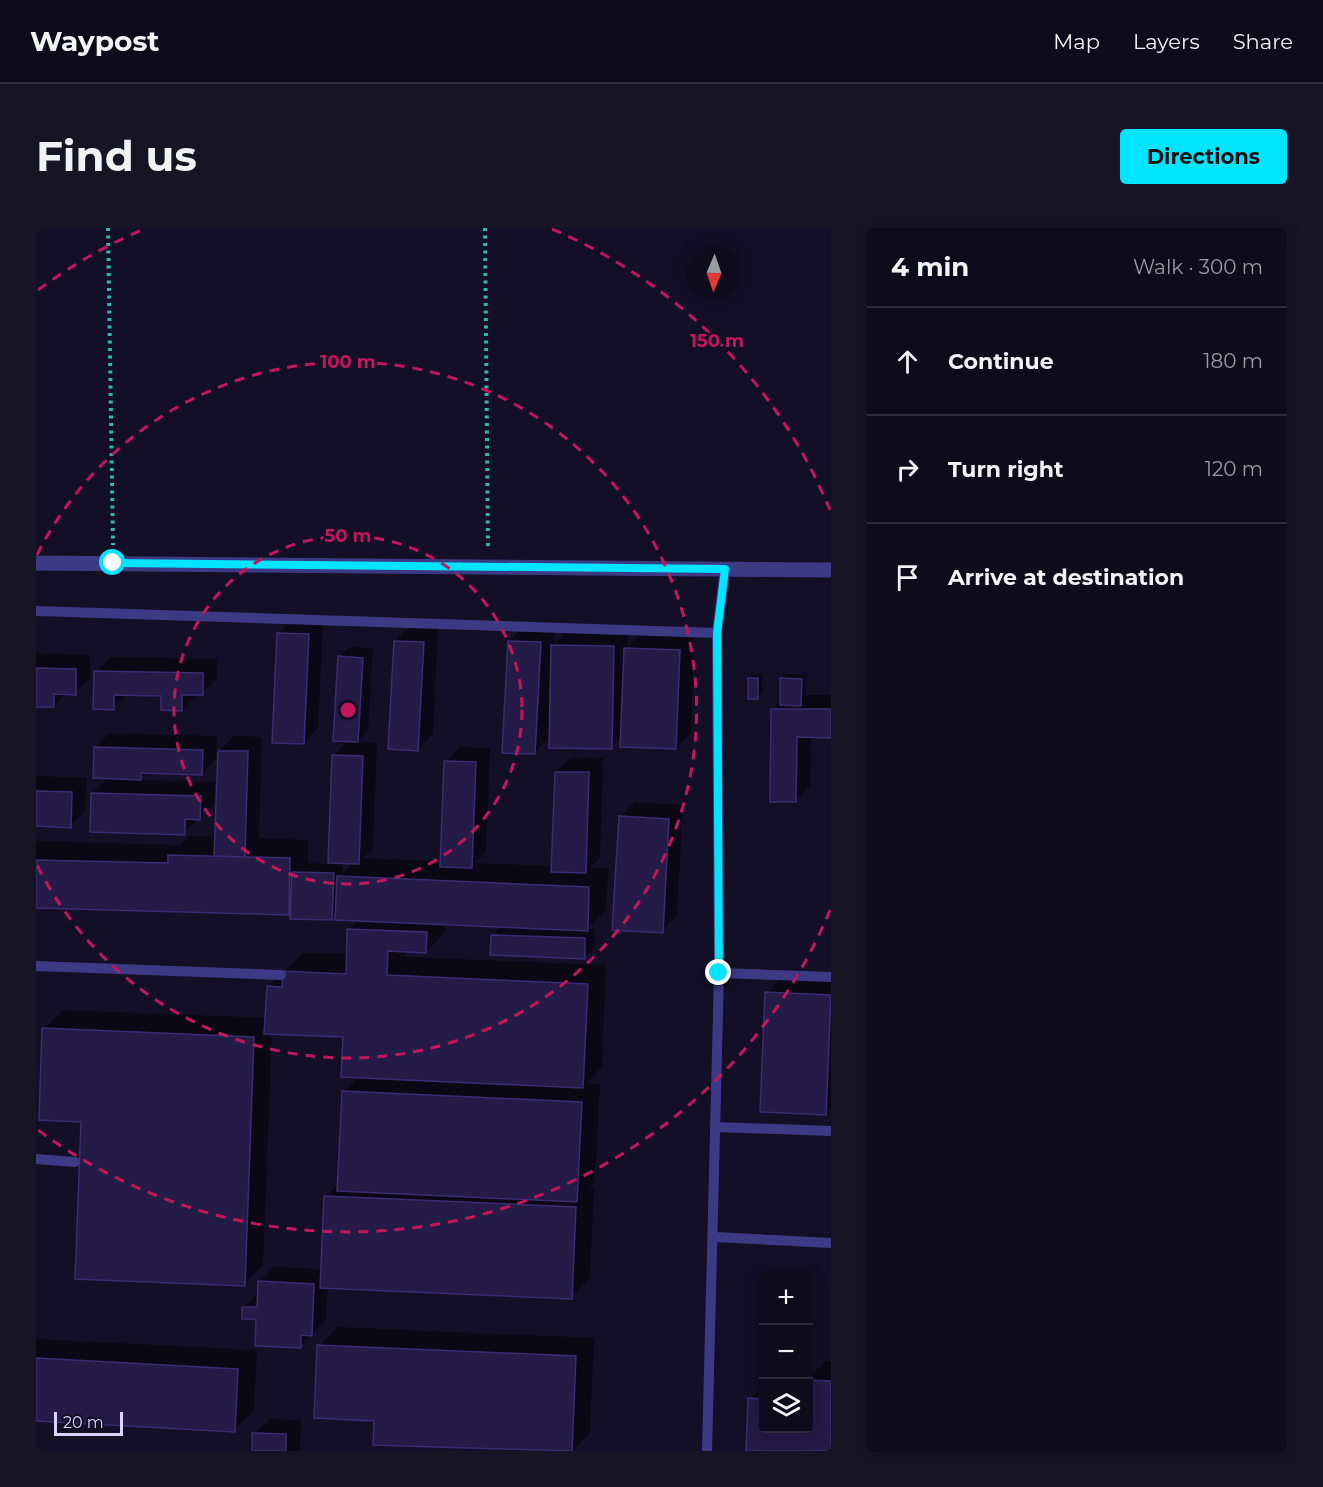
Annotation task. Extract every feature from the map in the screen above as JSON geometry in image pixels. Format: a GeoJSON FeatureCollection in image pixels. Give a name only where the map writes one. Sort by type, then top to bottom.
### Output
{"type":"FeatureCollection","features":[{"type":"Feature","properties":{"kind":"street"},"geometry":{"type":"LineString","coordinates":[[36,563],[831,570]]}},
{"type":"Feature","properties":{"kind":"lane"},"geometry":{"type":"LineString","coordinates":[[707,1451],[717,1127],[719,973],[717,633],[725,569]]}},
{"type":"Feature","properties":{"kind":"lane"},"geometry":{"type":"LineString","coordinates":[[36,611],[717,633]]}},
{"type":"Feature","properties":{"kind":"lane"},"geometry":{"type":"LineString","coordinates":[[36,966],[281,975]]}},
{"type":"Feature","properties":{"kind":"lane"},"geometry":{"type":"LineString","coordinates":[[719,973],[831,977]]}},
{"type":"Feature","properties":{"kind":"lane"},"geometry":{"type":"LineString","coordinates":[[717,1127],[831,1131]]}},
{"type":"Feature","properties":{"kind":"lane"},"geometry":{"type":"LineString","coordinates":[[36,1159],[75,1162]]}},
{"type":"Feature","properties":{"kind":"lane"},"geometry":{"type":"LineString","coordinates":[[714,1237],[831,1243]]}},
{"type":"Feature","properties":{"kind":"path"},"geometry":{"type":"LineString","coordinates":[[108,228],[113,563]]}},
{"type":"Feature","properties":{"kind":"path"},"geometry":{"type":"LineString","coordinates":[[485,228],[488,567]]}},
{"type":"Feature","properties":{"kind":"building"},"geometry":{"type":"Polygon","coordinates":[[[277,633],[309,634],[304,744],[272,743],[277,633]]]}},
{"type":"Feature","properties":{"kind":"building"},"geometry":{"type":"Polygon","coordinates":[[[394,641],[424,642],[418,751],[388,749],[394,641]]]}},
{"type":"Feature","properties":{"kind":"building"},"geometry":{"type":"Polygon","coordinates":[[[508,641],[541,642],[535,754],[502,753],[508,641]]]}},
{"type":"Feature","properties":{"kind":"building"},"geometry":{"type":"Polygon","coordinates":[[[551,645],[614,646],[612,749],[549,748],[551,645]]]}},
{"type":"Feature","properties":{"kind":"building"},"geometry":{"type":"Polygon","coordinates":[[[624,648],[680,650],[676,749],[620,747],[624,648]]]}},
{"type":"Feature","properties":{"kind":"building"},"geometry":{"type":"Polygon","coordinates":[[[338,656],[363,658],[358,742],[333,741],[338,656]]]}},
{"type":"Feature","properties":{"kind":"building"},"geometry":{"type":"Polygon","coordinates":[[[36,668],[76,669],[76,695],[54,694],[54,707],[36,707],[36,668]]]}},
{"type":"Feature","properties":{"kind":"building"},"geometry":{"type":"Polygon","coordinates":[[[94,671],[203,673],[203,695],[182,695],[182,711],[161,710],[161,696],[114,695],[114,710],[93,709],[94,671]]]}},
{"type":"Feature","properties":{"kind":"building"},"geometry":{"type":"Polygon","coordinates":[[[748,678],[758,678],[758,699],[748,699],[748,678]]]}},
{"type":"Feature","properties":{"kind":"building"},"geometry":{"type":"Polygon","coordinates":[[[780,678],[802,679],[801,706],[780,705],[780,678]]]}},
{"type":"Feature","properties":{"kind":"building"},"geometry":{"type":"Polygon","coordinates":[[[771,709],[831,709],[831,738],[797,737],[796,802],[770,802],[771,709]]]}},
{"type":"Feature","properties":{"kind":"building"},"geometry":{"type":"Polygon","coordinates":[[[94,747],[203,750],[202,775],[141,773],[141,780],[93,778],[94,747]]]}},
{"type":"Feature","properties":{"kind":"building"},"geometry":{"type":"Polygon","coordinates":[[[218,751],[248,751],[245,857],[214,856],[218,751]]]}},
{"type":"Feature","properties":{"kind":"building"},"geometry":{"type":"Polygon","coordinates":[[[332,755],[363,756],[359,864],[328,863],[332,755]]]}},
{"type":"Feature","properties":{"kind":"building"},"geometry":{"type":"Polygon","coordinates":[[[444,761],[476,762],[472,868],[440,867],[444,761]]]}},
{"type":"Feature","properties":{"kind":"building"},"geometry":{"type":"Polygon","coordinates":[[[555,772],[589,772],[586,873],[551,872],[555,772]]]}},
{"type":"Feature","properties":{"kind":"building"},"geometry":{"type":"Polygon","coordinates":[[[36,791],[72,792],[71,828],[36,826],[36,791]]]}},
{"type":"Feature","properties":{"kind":"building"},"geometry":{"type":"Polygon","coordinates":[[[91,793],[201,796],[200,820],[185,819],[185,835],[90,832],[91,793]]]}},
{"type":"Feature","properties":{"kind":"building"},"geometry":{"type":"Polygon","coordinates":[[[619,816],[669,819],[663,933],[612,930],[619,816]]]}},
{"type":"Feature","properties":{"kind":"building"},"geometry":{"type":"Polygon","coordinates":[[[168,855],[290,858],[289,915],[36,908],[36,860],[168,863],[168,855]]]}},
{"type":"Feature","properties":{"kind":"building"},"geometry":{"type":"Polygon","coordinates":[[[292,872],[334,873],[332,920],[290,919],[292,872]]]}},
{"type":"Feature","properties":{"kind":"building"},"geometry":{"type":"Polygon","coordinates":[[[337,876],[589,887],[588,931],[335,920],[337,876]]]}},
{"type":"Feature","properties":{"kind":"building"},"geometry":{"type":"Polygon","coordinates":[[[347,929],[427,932],[426,953],[388,951],[387,975],[588,984],[583,1088],[341,1077],[343,1037],[264,1034],[267,986],[282,987],[283,971],[346,974],[347,929]]]}},
{"type":"Feature","properties":{"kind":"building"},"geometry":{"type":"Polygon","coordinates":[[[491,935],[585,938],[585,959],[490,955],[491,935]]]}},
{"type":"Feature","properties":{"kind":"building"},"geometry":{"type":"Polygon","coordinates":[[[765,992],[831,995],[826,1115],[760,1112],[765,992]]]}},
{"type":"Feature","properties":{"kind":"building"},"geometry":{"type":"Polygon","coordinates":[[[42,1028],[254,1037],[245,1286],[75,1279],[81,1122],[39,1120],[42,1028]]]}},
{"type":"Feature","properties":{"kind":"building"},"geometry":{"type":"Polygon","coordinates":[[[342,1091],[582,1102],[577,1202],[337,1191],[342,1091]]]}},
{"type":"Feature","properties":{"kind":"building"},"geometry":{"type":"Polygon","coordinates":[[[324,1196],[576,1207],[572,1299],[320,1288],[324,1196]]]}},
{"type":"Feature","properties":{"kind":"building"},"geometry":{"type":"Polygon","coordinates":[[[258,1281],[314,1284],[312,1336],[301,1335],[301,1348],[255,1346],[256,1319],[242,1319],[242,1307],[257,1307],[258,1281]]]}},
{"type":"Feature","properties":{"kind":"building"},"geometry":{"type":"Polygon","coordinates":[[[317,1345],[576,1356],[572,1451],[373,1445],[374,1421],[314,1418],[317,1345]]]}},
{"type":"Feature","properties":{"kind":"building"},"geometry":{"type":"Polygon","coordinates":[[[36,1358],[238,1369],[235,1432],[36,1421],[36,1358]]]}},
{"type":"Feature","properties":{"kind":"building"},"geometry":{"type":"Polygon","coordinates":[[[813,1380],[831,1381],[831,1451],[746,1451],[748,1398],[759,1399],[759,1433],[813,1433],[813,1380]]]}},
{"type":"Feature","properties":{"kind":"building"},"geometry":{"type":"Polygon","coordinates":[[[252,1433],[286,1434],[286,1451],[252,1451],[252,1433]]]}},
{"type":"Feature","properties":{"kind":"route"},"geometry":{"type":"LineString","coordinates":[[113,563],[725,569],[717,633],[719,973]]}}]}
